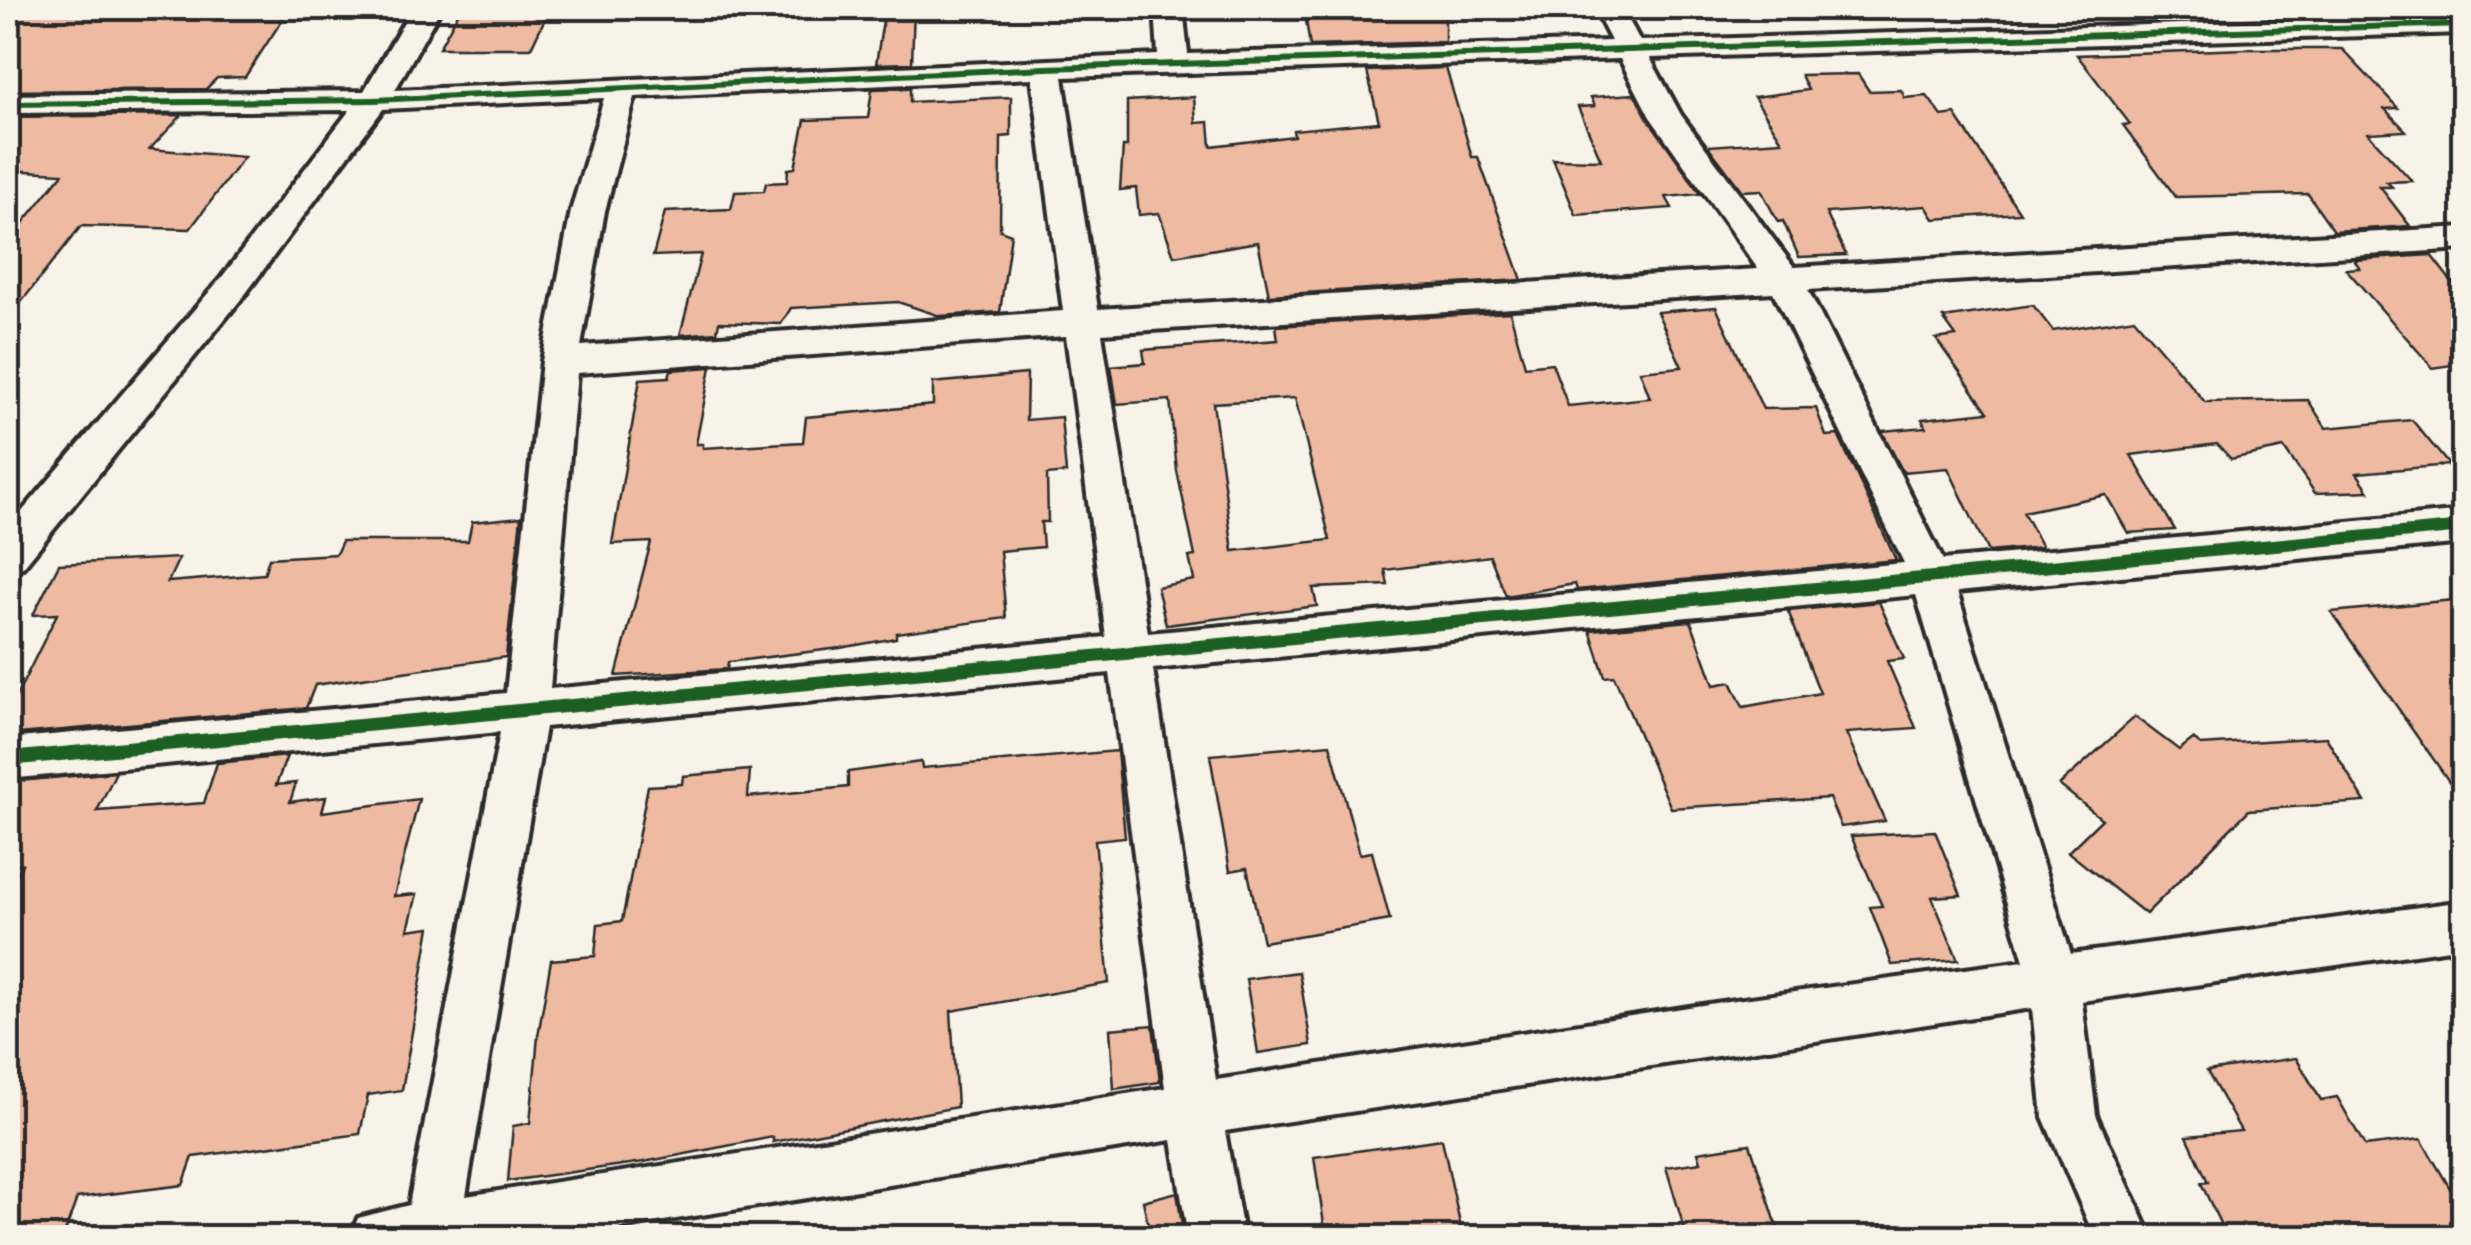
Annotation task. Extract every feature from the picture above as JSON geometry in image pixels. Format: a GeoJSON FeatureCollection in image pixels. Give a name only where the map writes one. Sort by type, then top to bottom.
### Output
{"type":"FeatureCollection","features":[{"type":"Feature","properties":{"kind":"street"},"geometry":{"type":"LineString","coordinates":[[8,556],[234,285],[374,100],[426,8]]}},
{"type":"Feature","properties":{"kind":"street"},"geometry":{"type":"LineString","coordinates":[[1168,8],[1174,64]]}},
{"type":"Feature","properties":{"kind":"street"},"geometry":{"type":"LineString","coordinates":[[1608,8],[1666,117],[1786,282],[1932,578],[2054,982],[2070,1117],[2124,1238]]}},
{"type":"Feature","properties":{"kind":"street"},"geometry":{"type":"LineString","coordinates":[[8,104],[374,100],[1046,68],[2464,24]]}},
{"type":"Feature","properties":{"kind":"street"},"geometry":{"type":"LineString","coordinates":[[1046,68],[1194,1109],[1216,1238]]}},
{"type":"Feature","properties":{"kind":"street"},"geometry":{"type":"LineString","coordinates":[[432,1233],[526,711],[560,361],[588,211],[622,89]]}},
{"type":"Feature","properties":{"kind":"street"},"geometry":{"type":"LineString","coordinates":[[560,361],[1085,322],[2464,238]]}},
{"type":"Feature","properties":{"kind":"street"},"geometry":{"type":"LineString","coordinates":[[8,758],[2464,527]]}},
{"type":"Feature","properties":{"kind":"street"},"geometry":{"type":"LineString","coordinates":[[378,1238],[432,1233],[1728,1026],[2464,924]]}},
{"type":"Feature","properties":{"kind":"building"},"geometry":{"type":"Polygon","coordinates":[[[8,8],[290,8],[245,77],[217,78],[206,89],[8,91],[8,8]]]}},
{"type":"Feature","properties":{"kind":"building"},"geometry":{"type":"Polygon","coordinates":[[[461,8],[550,8],[531,48],[439,48],[461,8]]]}},
{"type":"Feature","properties":{"kind":"building"},"geometry":{"type":"Polygon","coordinates":[[[885,8],[914,8],[912,63],[876,64],[885,8]]]}},
{"type":"Feature","properties":{"kind":"building"},"geometry":{"type":"Polygon","coordinates":[[[1304,8],[1445,8],[1445,42],[1310,46],[1304,8]]]}},
{"type":"Feature","properties":{"kind":"building"},"geometry":{"type":"Polygon","coordinates":[[[2342,49],[2398,108],[2385,109],[2406,131],[2368,133],[2412,181],[2387,182],[2392,187],[2380,187],[2410,226],[2334,231],[2308,194],[2176,197],[2123,125],[2130,124],[2077,55],[2342,49]]]}},
{"type":"Feature","properties":{"kind":"building"},"geometry":{"type":"Polygon","coordinates":[[[1446,68],[1472,157],[1478,157],[1522,280],[1269,295],[1258,242],[1174,256],[1159,213],[1139,215],[1136,188],[1120,190],[1123,147],[1127,147],[1127,101],[1194,97],[1196,123],[1209,122],[1211,146],[1294,136],[1293,130],[1379,122],[1367,71],[1446,68]]]}},
{"type":"Feature","properties":{"kind":"building"},"geometry":{"type":"Polygon","coordinates":[[[1858,74],[1869,91],[1901,90],[1905,98],[1927,96],[1942,116],[1955,114],[2020,213],[1934,219],[1926,206],[1826,213],[1846,255],[1799,257],[1783,221],[1778,222],[1761,190],[1742,191],[1708,146],[1782,141],[1754,97],[1808,90],[1801,75],[1858,74]]]}},
{"type":"Feature","properties":{"kind":"building"},"geometry":{"type":"Polygon","coordinates":[[[910,88],[910,102],[1011,97],[1011,136],[1001,137],[1000,230],[1011,234],[1000,312],[940,316],[898,302],[791,308],[781,324],[719,322],[717,332],[680,335],[701,254],[653,256],[665,212],[731,209],[735,192],[764,191],[766,183],[787,182],[788,169],[795,168],[805,120],[868,118],[872,89],[910,88]]]}},
{"type":"Feature","properties":{"kind":"building"},"geometry":{"type":"Polygon","coordinates":[[[1634,94],[1700,194],[1666,197],[1672,208],[1576,215],[1553,159],[1601,160],[1578,107],[1595,106],[1591,97],[1634,94]]]}},
{"type":"Feature","properties":{"kind":"building"},"geometry":{"type":"Polygon","coordinates":[[[182,115],[150,149],[244,157],[190,229],[81,226],[8,319],[8,242],[63,173],[8,170],[8,117],[182,115]]]}},
{"type":"Feature","properties":{"kind":"building"},"geometry":{"type":"Polygon","coordinates":[[[2431,255],[2464,298],[2464,363],[2433,368],[2346,269],[2360,268],[2354,260],[2431,255]]]}},
{"type":"Feature","properties":{"kind":"building"},"geometry":{"type":"Polygon","coordinates":[[[2033,305],[2053,331],[2134,318],[2205,402],[2308,400],[2326,428],[2412,420],[2449,465],[2357,473],[2369,491],[2315,493],[2284,448],[2231,459],[2217,444],[2131,455],[2175,530],[2128,533],[2106,495],[2023,512],[2042,547],[1988,552],[1948,468],[1903,472],[1882,431],[1926,427],[1922,419],[1988,412],[1936,339],[1956,336],[1943,318],[2033,305]]]}},
{"type":"Feature","properties":{"kind":"building"},"geometry":{"type":"Polygon","coordinates":[[[1716,307],[1763,409],[1816,408],[1826,436],[1838,435],[1896,560],[1577,590],[1575,584],[1506,596],[1490,556],[1385,570],[1388,585],[1313,588],[1317,606],[1166,625],[1157,587],[1194,580],[1189,557],[1195,556],[1177,471],[1170,400],[1117,404],[1111,366],[1145,363],[1143,350],[1278,340],[1276,326],[1510,312],[1525,366],[1552,363],[1568,406],[1650,398],[1640,371],[1682,367],[1657,312],[1716,307]],[[1295,398],[1213,403],[1233,551],[1330,540],[1295,398]]]}},
{"type":"Feature","properties":{"kind":"building"},"geometry":{"type":"Polygon","coordinates":[[[711,367],[696,444],[703,444],[703,448],[803,442],[806,417],[933,405],[933,383],[1027,374],[1026,420],[1061,417],[1066,473],[1047,475],[1048,522],[1041,522],[1043,547],[1000,551],[1006,618],[896,633],[896,638],[840,648],[728,662],[727,669],[616,676],[651,542],[612,544],[640,379],[669,377],[671,370],[711,367]]]}},
{"type":"Feature","properties":{"kind":"building"},"geometry":{"type":"Polygon","coordinates":[[[521,517],[506,657],[315,685],[306,708],[8,735],[8,713],[57,614],[33,615],[59,564],[179,558],[168,582],[264,574],[269,558],[336,554],[342,541],[468,541],[472,522],[521,517]]]}},
{"type":"Feature","properties":{"kind":"building"},"geometry":{"type":"Polygon","coordinates":[[[2464,599],[2464,803],[2331,612],[2464,599]]]}},
{"type":"Feature","properties":{"kind":"building"},"geometry":{"type":"Polygon","coordinates":[[[1879,602],[1904,659],[1887,661],[1916,728],[1846,733],[1885,821],[1841,827],[1829,798],[1671,808],[1614,676],[1605,677],[1590,630],[1691,621],[1714,685],[1731,682],[1743,707],[1820,693],[1788,611],[1879,602]]]}},
{"type":"Feature","properties":{"kind":"building"},"geometry":{"type":"Polygon","coordinates":[[[2135,717],[2179,750],[2193,739],[2201,745],[2326,737],[2365,802],[2249,810],[2146,914],[2068,852],[2102,819],[2059,785],[2135,717]]]}},
{"type":"Feature","properties":{"kind":"building"},"geometry":{"type":"Polygon","coordinates":[[[1330,744],[1360,854],[1372,852],[1390,920],[1263,942],[1247,868],[1230,871],[1210,755],[1330,744]]]}},
{"type":"Feature","properties":{"kind":"building"},"geometry":{"type":"Polygon","coordinates":[[[1117,751],[1125,837],[1095,840],[1109,983],[951,1011],[957,1107],[773,1142],[773,1137],[644,1162],[508,1181],[513,1126],[530,1123],[538,1036],[551,960],[595,956],[598,924],[622,921],[648,786],[682,784],[683,776],[750,770],[748,797],[848,787],[848,772],[921,762],[922,768],[1117,751]]]}},
{"type":"Feature","properties":{"kind":"building"},"geometry":{"type":"Polygon","coordinates":[[[287,756],[276,785],[296,783],[290,802],[326,797],[322,812],[419,799],[394,896],[417,894],[408,930],[430,927],[402,1090],[368,1095],[360,1134],[193,1157],[183,1185],[77,1198],[65,1232],[8,1238],[8,896],[22,864],[8,864],[8,782],[116,772],[97,811],[204,803],[217,763],[287,756]]]}},
{"type":"Feature","properties":{"kind":"building"},"geometry":{"type":"Polygon","coordinates":[[[1935,831],[1961,895],[1932,897],[1958,960],[1892,965],[1870,907],[1882,906],[1851,836],[1935,831]]]}},
{"type":"Feature","properties":{"kind":"building"},"geometry":{"type":"Polygon","coordinates":[[[1299,972],[1311,1045],[1258,1053],[1246,979],[1299,972]]]}},
{"type":"Feature","properties":{"kind":"building"},"geometry":{"type":"Polygon","coordinates":[[[1153,1025],[1160,1082],[1114,1089],[1110,1029],[1153,1025]]]}},
{"type":"Feature","properties":{"kind":"building"},"geometry":{"type":"Polygon","coordinates":[[[2296,1058],[2321,1100],[2337,1097],[2365,1146],[2421,1139],[2464,1212],[2464,1238],[2227,1238],[2201,1183],[2208,1182],[2187,1136],[2241,1131],[2207,1071],[2296,1058]]]}},
{"type":"Feature","properties":{"kind":"building"},"geometry":{"type":"Polygon","coordinates":[[[1442,1139],[1463,1238],[1326,1238],[1314,1157],[1442,1139]]]}},
{"type":"Feature","properties":{"kind":"building"},"geometry":{"type":"Polygon","coordinates":[[[1750,1144],[1781,1238],[1687,1238],[1666,1167],[1701,1162],[1698,1152],[1750,1144]]]}},
{"type":"Feature","properties":{"kind":"building"},"geometry":{"type":"Polygon","coordinates":[[[1177,1192],[1184,1238],[1151,1238],[1143,1201],[1177,1192]]]}},
{"type":"Feature","properties":{"kind":"cycle path"},"geometry":{"type":"LineString","coordinates":[[8,104],[374,100],[1046,68],[2464,24]]}},
{"type":"Feature","properties":{"kind":"cycle path"},"geometry":{"type":"LineString","coordinates":[[8,759],[2464,527]]}}]}
